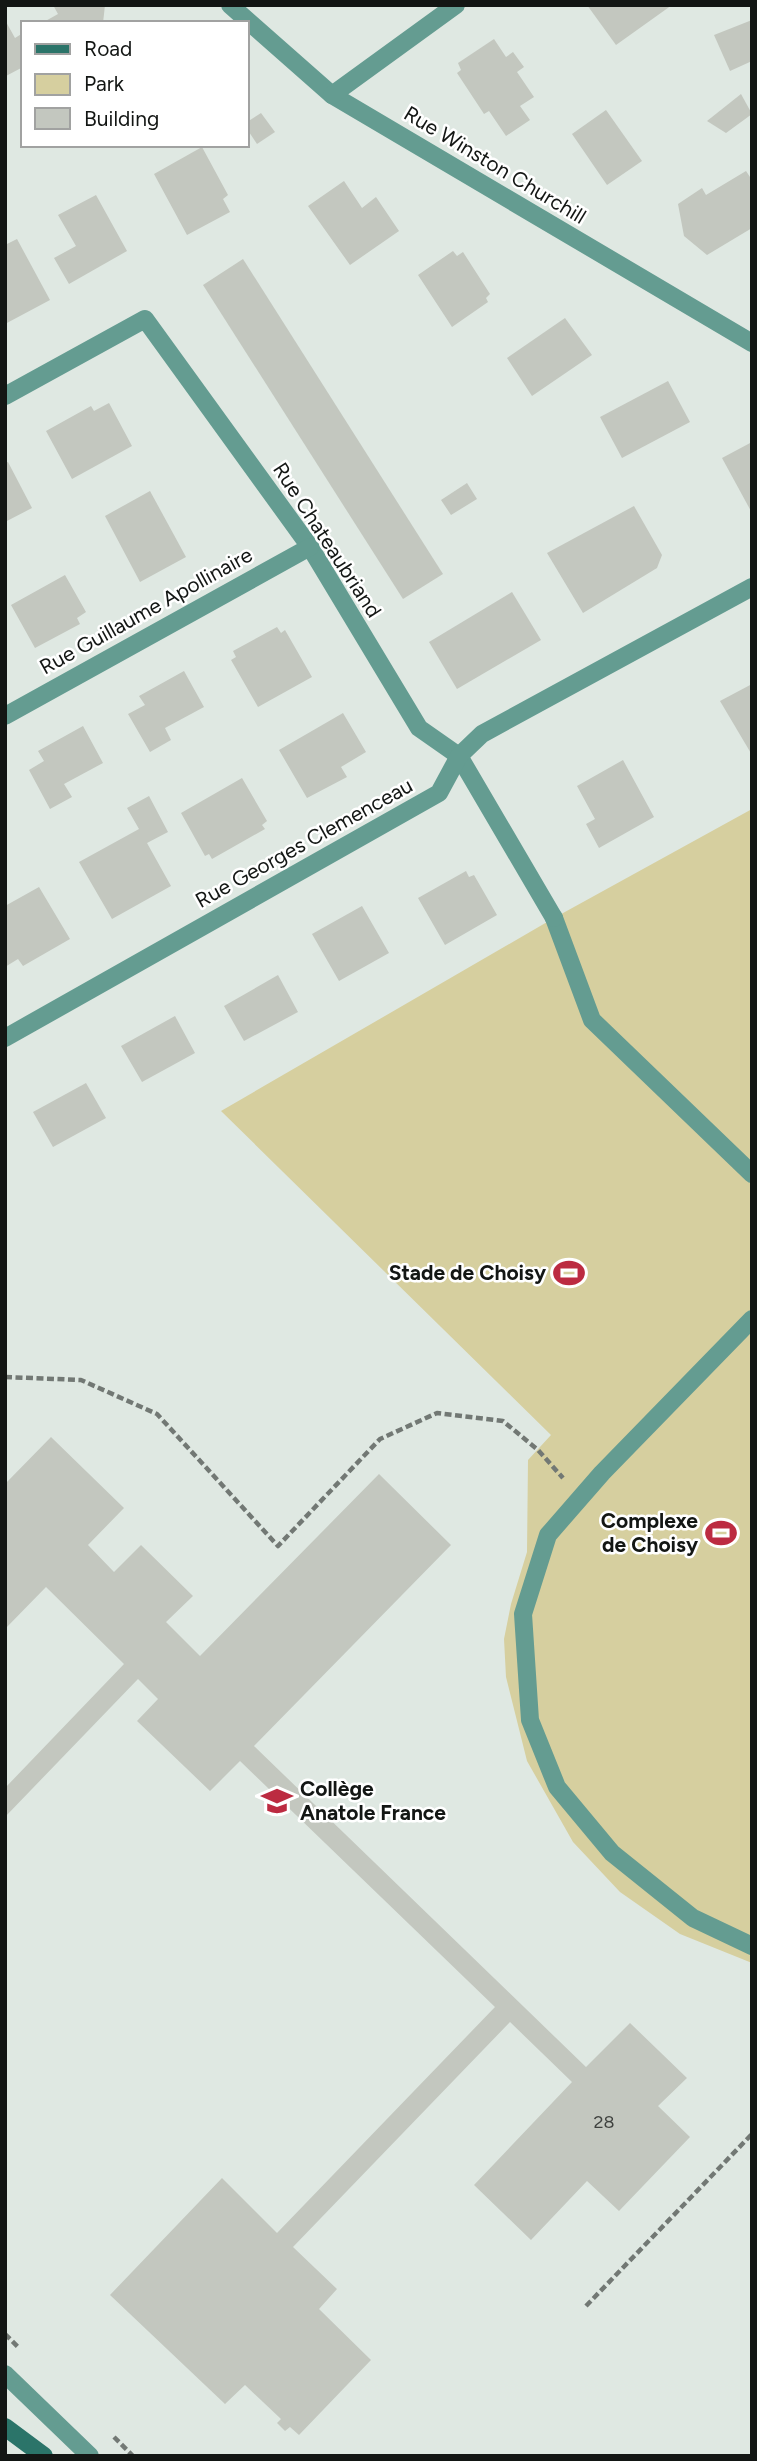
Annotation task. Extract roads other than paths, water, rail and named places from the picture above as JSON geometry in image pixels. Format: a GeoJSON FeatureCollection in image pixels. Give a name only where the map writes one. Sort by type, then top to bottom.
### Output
{"type":"FeatureCollection","features":[{"type":"Feature","properties":{"kind":"main road"},"geometry":{"type":"LineString","coordinates":[[5,2427],[44,2456]]}},
{"type":"Feature","properties":{"kind":"street","name":"Rue Winston Churchill"},"geometry":{"type":"LineString","coordinates":[[230,5],[332,95],[752,343]]}},
{"type":"Feature","properties":{"kind":"street"},"geometry":{"type":"LineString","coordinates":[[332,95],[456,5]]}},
{"type":"Feature","properties":{"kind":"street","name":"Rue Chateaubriand"},"geometry":{"type":"LineString","coordinates":[[5,396],[145,319],[310,547],[419,728],[459,756],[554,918],[592,1020],[752,1174]]}},
{"type":"Feature","properties":{"kind":"street","name":"Rue Guillaume Apollinaire"},"geometry":{"type":"LineString","coordinates":[[5,716],[310,547]]}},
{"type":"Feature","properties":{"kind":"street","name":"Rue Georges Clemenceau"},"geometry":{"type":"LineString","coordinates":[[5,1038],[439,793],[459,756],[482,734],[752,587]]}},
{"type":"Feature","properties":{"kind":"street"},"geometry":{"type":"LineString","coordinates":[[752,1319],[580,1498],[548,1535],[523,1614],[530,1720],[556,1787],[612,1853],[693,1918],[752,1946]]}},
{"type":"Feature","properties":{"kind":"street"},"geometry":{"type":"LineString","coordinates":[[5,2374],[90,2456]]}},
{"type":"Feature","properties":{"kind":"place","name":"Stade de Choisy"},"geometry":{"type":"Point","coordinates":[569,1273]}},
{"type":"Feature","properties":{"kind":"place","name":"Complexe de Choisy"},"geometry":{"type":"Point","coordinates":[721,1533]}},
{"type":"Feature","properties":{"kind":"place","name":"Collège Anatole France"},"geometry":{"type":"Point","coordinates":[277,1801]}}]}
